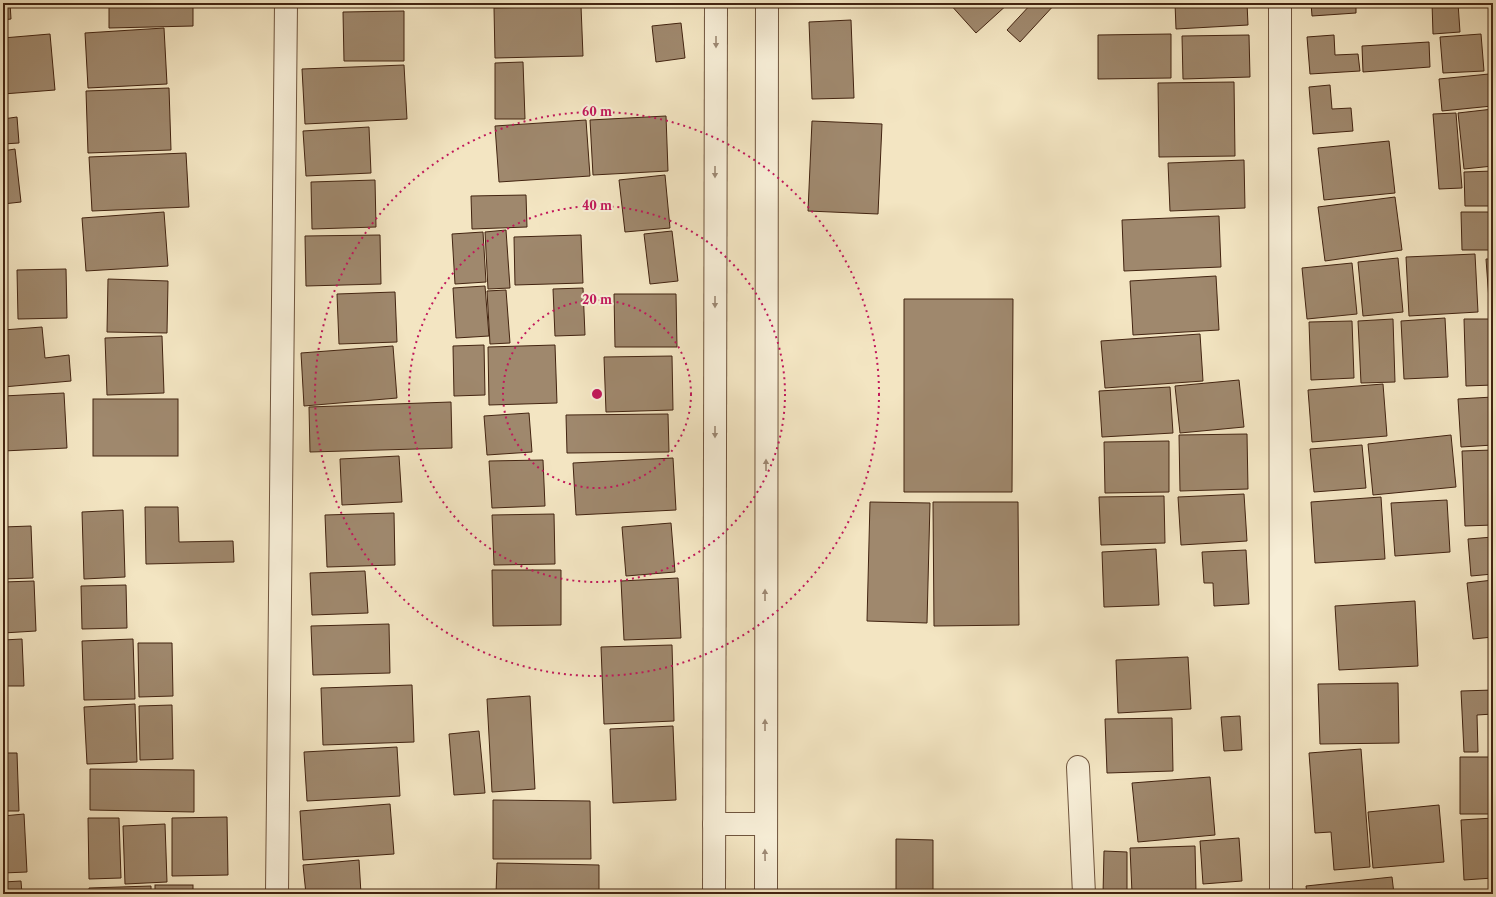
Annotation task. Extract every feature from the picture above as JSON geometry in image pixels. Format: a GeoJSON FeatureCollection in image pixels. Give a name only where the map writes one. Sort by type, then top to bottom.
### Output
{"type":"FeatureCollection","features":[{"type":"Feature","properties":{"kind":"street"},"geometry":{"type":"LineString","coordinates":[[277,894],[286,3]]}},
{"type":"Feature","properties":{"kind":"street"},"geometry":{"type":"LineString","coordinates":[[714,894],[716,3]]}},
{"type":"Feature","properties":{"kind":"street"},"geometry":{"type":"LineString","coordinates":[[766,894],[767,3]]}},
{"type":"Feature","properties":{"kind":"street"},"geometry":{"type":"LineString","coordinates":[[1280,3],[1281,894]]}},
{"type":"Feature","properties":{"kind":"street"},"geometry":{"type":"LineString","coordinates":[[1078,766],[1084,894]]}},
{"type":"Feature","properties":{"kind":"street"},"geometry":{"type":"LineString","coordinates":[[714,824],[765,824]]}},
{"type":"Feature","properties":{"kind":"building"},"geometry":{"type":"Polygon","coordinates":[[[3,3],[10,3],[11,19],[3,20],[3,3]]]}},
{"type":"Feature","properties":{"kind":"building"},"geometry":{"type":"Polygon","coordinates":[[[109,3],[193,3],[193,26],[109,28],[109,3]]]}},
{"type":"Feature","properties":{"kind":"building"},"geometry":{"type":"Polygon","coordinates":[[[346,3],[405,3],[405,4],[346,6],[346,3]]]}},
{"type":"Feature","properties":{"kind":"building"},"geometry":{"type":"Polygon","coordinates":[[[949,3],[1009,3],[976,33],[949,3]]]}},
{"type":"Feature","properties":{"kind":"building"},"geometry":{"type":"Polygon","coordinates":[[[1032,3],[1056,3],[1020,42],[1007,30],[1032,3]]]}},
{"type":"Feature","properties":{"kind":"building"},"geometry":{"type":"Polygon","coordinates":[[[1175,3],[1247,3],[1248,25],[1176,29],[1175,3]]]}},
{"type":"Feature","properties":{"kind":"building"},"geometry":{"type":"Polygon","coordinates":[[[1311,3],[1356,3],[1356,13],[1312,16],[1311,3]]]}},
{"type":"Feature","properties":{"kind":"building"},"geometry":{"type":"Polygon","coordinates":[[[1432,3],[1458,3],[1460,32],[1433,34],[1432,3]]]}},
{"type":"Feature","properties":{"kind":"building"},"geometry":{"type":"Polygon","coordinates":[[[581,6],[583,56],[495,58],[494,8],[581,6]]]}},
{"type":"Feature","properties":{"kind":"building"},"geometry":{"type":"Polygon","coordinates":[[[404,11],[404,61],[344,61],[343,12],[404,11]]]}},
{"type":"Feature","properties":{"kind":"building"},"geometry":{"type":"Polygon","coordinates":[[[851,20],[854,98],[812,99],[809,22],[851,20]]]}},
{"type":"Feature","properties":{"kind":"building"},"geometry":{"type":"Polygon","coordinates":[[[681,23],[685,58],[656,62],[652,26],[681,23]]]}},
{"type":"Feature","properties":{"kind":"building"},"geometry":{"type":"Polygon","coordinates":[[[164,28],[167,84],[88,88],[85,33],[164,28]]]}},
{"type":"Feature","properties":{"kind":"building"},"geometry":{"type":"Polygon","coordinates":[[[50,34],[55,90],[3,94],[3,38],[50,34]]]}},
{"type":"Feature","properties":{"kind":"building"},"geometry":{"type":"Polygon","coordinates":[[[1171,34],[1171,78],[1098,79],[1098,35],[1171,34]]]}},
{"type":"Feature","properties":{"kind":"building"},"geometry":{"type":"Polygon","coordinates":[[[1481,34],[1484,71],[1443,73],[1440,37],[1481,34]]]}},
{"type":"Feature","properties":{"kind":"building"},"geometry":{"type":"Polygon","coordinates":[[[1249,35],[1250,77],[1183,79],[1182,36],[1249,35]]]}},
{"type":"Feature","properties":{"kind":"building"},"geometry":{"type":"Polygon","coordinates":[[[1334,35],[1335,55],[1358,54],[1360,71],[1310,74],[1307,37],[1334,35]]]}},
{"type":"Feature","properties":{"kind":"building"},"geometry":{"type":"Polygon","coordinates":[[[1429,42],[1430,67],[1363,72],[1362,46],[1429,42]]]}},
{"type":"Feature","properties":{"kind":"building"},"geometry":{"type":"Polygon","coordinates":[[[523,62],[525,119],[495,119],[495,63],[523,62]]]}},
{"type":"Feature","properties":{"kind":"building"},"geometry":{"type":"Polygon","coordinates":[[[404,65],[407,119],[305,124],[302,69],[404,65]]]}},
{"type":"Feature","properties":{"kind":"building"},"geometry":{"type":"Polygon","coordinates":[[[1489,74],[1492,106],[1442,111],[1439,79],[1489,74]]]}},
{"type":"Feature","properties":{"kind":"building"},"geometry":{"type":"Polygon","coordinates":[[[1234,82],[1235,156],[1159,157],[1158,83],[1234,82]]]}},
{"type":"Feature","properties":{"kind":"building"},"geometry":{"type":"Polygon","coordinates":[[[1330,85],[1332,109],[1351,108],[1353,131],[1313,134],[1309,87],[1330,85]]]}},
{"type":"Feature","properties":{"kind":"building"},"geometry":{"type":"Polygon","coordinates":[[[169,88],[171,150],[88,153],[86,91],[169,88]]]}},
{"type":"Feature","properties":{"kind":"building"},"geometry":{"type":"Polygon","coordinates":[[[1493,109],[1493,166],[1464,169],[1458,113],[1493,109]]]}},
{"type":"Feature","properties":{"kind":"building"},"geometry":{"type":"Polygon","coordinates":[[[1456,113],[1462,188],[1439,189],[1433,114],[1456,113]]]}},
{"type":"Feature","properties":{"kind":"building"},"geometry":{"type":"Polygon","coordinates":[[[666,116],[668,171],[593,175],[590,120],[666,116]]]}},
{"type":"Feature","properties":{"kind":"building"},"geometry":{"type":"Polygon","coordinates":[[[17,117],[19,143],[3,144],[3,119],[17,117]]]}},
{"type":"Feature","properties":{"kind":"building"},"geometry":{"type":"Polygon","coordinates":[[[586,120],[590,176],[499,182],[495,126],[586,120]]]}},
{"type":"Feature","properties":{"kind":"building"},"geometry":{"type":"Polygon","coordinates":[[[812,121],[882,124],[878,214],[808,211],[812,121]]]}},
{"type":"Feature","properties":{"kind":"building"},"geometry":{"type":"Polygon","coordinates":[[[369,127],[371,173],[306,176],[303,131],[369,127]]]}},
{"type":"Feature","properties":{"kind":"building"},"geometry":{"type":"Polygon","coordinates":[[[1389,141],[1395,193],[1324,200],[1318,148],[1389,141]]]}},
{"type":"Feature","properties":{"kind":"building"},"geometry":{"type":"Polygon","coordinates":[[[15,149],[21,202],[3,204],[3,151],[15,149]]]}},
{"type":"Feature","properties":{"kind":"building"},"geometry":{"type":"Polygon","coordinates":[[[186,153],[189,207],[92,211],[89,157],[186,153]]]}},
{"type":"Feature","properties":{"kind":"building"},"geometry":{"type":"Polygon","coordinates":[[[1244,160],[1245,208],[1170,211],[1168,163],[1244,160]]]}},
{"type":"Feature","properties":{"kind":"building"},"geometry":{"type":"Polygon","coordinates":[[[1493,171],[1493,206],[1465,206],[1464,172],[1493,171]]]}},
{"type":"Feature","properties":{"kind":"building"},"geometry":{"type":"Polygon","coordinates":[[[665,175],[670,228],[625,232],[619,180],[665,175]]]}},
{"type":"Feature","properties":{"kind":"building"},"geometry":{"type":"Polygon","coordinates":[[[375,180],[376,227],[312,229],[311,182],[375,180]]]}},
{"type":"Feature","properties":{"kind":"building"},"geometry":{"type":"Polygon","coordinates":[[[526,195],[527,227],[472,229],[471,196],[526,195]]]}},
{"type":"Feature","properties":{"kind":"building"},"geometry":{"type":"Polygon","coordinates":[[[1395,197],[1402,250],[1325,261],[1318,207],[1395,197]]]}},
{"type":"Feature","properties":{"kind":"building"},"geometry":{"type":"Polygon","coordinates":[[[164,212],[168,266],[86,271],[82,218],[164,212]]]}},
{"type":"Feature","properties":{"kind":"building"},"geometry":{"type":"Polygon","coordinates":[[[1461,212],[1493,212],[1493,250],[1462,250],[1461,212]]]}},
{"type":"Feature","properties":{"kind":"building"},"geometry":{"type":"Polygon","coordinates":[[[1219,216],[1221,267],[1124,271],[1122,220],[1219,216]]]}},
{"type":"Feature","properties":{"kind":"building"},"geometry":{"type":"Polygon","coordinates":[[[506,230],[510,288],[488,289],[485,232],[506,230]]]}},
{"type":"Feature","properties":{"kind":"building"},"geometry":{"type":"Polygon","coordinates":[[[672,231],[678,281],[650,284],[644,234],[672,231]]]}},
{"type":"Feature","properties":{"kind":"building"},"geometry":{"type":"Polygon","coordinates":[[[483,232],[486,282],[455,284],[452,234],[483,232]]]}},
{"type":"Feature","properties":{"kind":"building"},"geometry":{"type":"Polygon","coordinates":[[[380,235],[381,284],[306,286],[305,236],[380,235]]]}},
{"type":"Feature","properties":{"kind":"building"},"geometry":{"type":"Polygon","coordinates":[[[581,235],[583,283],[515,285],[514,237],[581,235]]]}},
{"type":"Feature","properties":{"kind":"building"},"geometry":{"type":"Polygon","coordinates":[[[1475,254],[1478,312],[1409,316],[1406,257],[1475,254]]]}},
{"type":"Feature","properties":{"kind":"building"},"geometry":{"type":"Polygon","coordinates":[[[1398,258],[1403,312],[1363,316],[1358,262],[1398,258]]]}},
{"type":"Feature","properties":{"kind":"building"},"geometry":{"type":"Polygon","coordinates":[[[1486,259],[1493,259],[1493,314],[1490,314],[1486,259]]]}},
{"type":"Feature","properties":{"kind":"building"},"geometry":{"type":"Polygon","coordinates":[[[1352,263],[1357,314],[1307,319],[1302,268],[1352,263]]]}},
{"type":"Feature","properties":{"kind":"building"},"geometry":{"type":"Polygon","coordinates":[[[3,269],[5,269],[7,322],[3,322],[3,269]]]}},
{"type":"Feature","properties":{"kind":"building"},"geometry":{"type":"Polygon","coordinates":[[[66,269],[67,318],[18,319],[17,270],[66,269]]]}},
{"type":"Feature","properties":{"kind":"building"},"geometry":{"type":"Polygon","coordinates":[[[1216,276],[1219,330],[1133,335],[1130,281],[1216,276]]]}},
{"type":"Feature","properties":{"kind":"building"},"geometry":{"type":"Polygon","coordinates":[[[108,279],[168,281],[167,333],[107,332],[108,279]]]}},
{"type":"Feature","properties":{"kind":"building"},"geometry":{"type":"Polygon","coordinates":[[[485,286],[489,336],[456,338],[453,288],[485,286]]]}},
{"type":"Feature","properties":{"kind":"building"},"geometry":{"type":"Polygon","coordinates":[[[583,288],[585,335],[555,336],[553,289],[583,288]]]}},
{"type":"Feature","properties":{"kind":"building"},"geometry":{"type":"Polygon","coordinates":[[[506,290],[510,343],[490,344],[487,291],[506,290]]]}},
{"type":"Feature","properties":{"kind":"building"},"geometry":{"type":"Polygon","coordinates":[[[395,292],[397,342],[339,344],[337,294],[395,292]]]}},
{"type":"Feature","properties":{"kind":"building"},"geometry":{"type":"Polygon","coordinates":[[[614,294],[676,294],[677,347],[615,347],[614,294]]]}},
{"type":"Feature","properties":{"kind":"building"},"geometry":{"type":"Polygon","coordinates":[[[904,299],[1013,299],[1012,492],[904,492],[904,299]]]}},
{"type":"Feature","properties":{"kind":"building"},"geometry":{"type":"Polygon","coordinates":[[[1445,318],[1448,377],[1404,379],[1401,321],[1445,318]]]}},
{"type":"Feature","properties":{"kind":"building"},"geometry":{"type":"Polygon","coordinates":[[[1393,319],[1395,382],[1361,383],[1358,321],[1393,319]]]}},
{"type":"Feature","properties":{"kind":"building"},"geometry":{"type":"Polygon","coordinates":[[[1464,319],[1493,319],[1493,385],[1466,386],[1464,319]]]}},
{"type":"Feature","properties":{"kind":"building"},"geometry":{"type":"Polygon","coordinates":[[[1352,321],[1354,378],[1311,380],[1309,322],[1352,321]]]}},
{"type":"Feature","properties":{"kind":"building"},"geometry":{"type":"Polygon","coordinates":[[[42,327],[45,358],[69,355],[71,381],[3,387],[3,330],[42,327]]]}},
{"type":"Feature","properties":{"kind":"building"},"geometry":{"type":"Polygon","coordinates":[[[1200,334],[1203,381],[1105,388],[1101,341],[1200,334]]]}},
{"type":"Feature","properties":{"kind":"building"},"geometry":{"type":"Polygon","coordinates":[[[162,336],[164,393],[107,395],[105,338],[162,336]]]}},
{"type":"Feature","properties":{"kind":"building"},"geometry":{"type":"Polygon","coordinates":[[[484,345],[485,395],[454,396],[453,346],[484,345]]]}},
{"type":"Feature","properties":{"kind":"building"},"geometry":{"type":"Polygon","coordinates":[[[555,345],[557,403],[489,405],[488,347],[555,345]]]}},
{"type":"Feature","properties":{"kind":"building"},"geometry":{"type":"Polygon","coordinates":[[[393,346],[397,398],[304,406],[301,353],[393,346]]]}},
{"type":"Feature","properties":{"kind":"building"},"geometry":{"type":"Polygon","coordinates":[[[672,356],[673,410],[606,412],[604,357],[672,356]]]}},
{"type":"Feature","properties":{"kind":"building"},"geometry":{"type":"Polygon","coordinates":[[[1239,380],[1244,427],[1180,433],[1175,386],[1239,380]]]}},
{"type":"Feature","properties":{"kind":"building"},"geometry":{"type":"Polygon","coordinates":[[[1383,384],[1387,436],[1312,442],[1308,390],[1383,384]]]}},
{"type":"Feature","properties":{"kind":"building"},"geometry":{"type":"Polygon","coordinates":[[[1170,387],[1173,433],[1102,437],[1099,391],[1170,387]]]}},
{"type":"Feature","properties":{"kind":"building"},"geometry":{"type":"Polygon","coordinates":[[[64,393],[67,448],[3,451],[3,396],[64,393]]]}},
{"type":"Feature","properties":{"kind":"building"},"geometry":{"type":"Polygon","coordinates":[[[1493,397],[1493,445],[1461,447],[1458,399],[1493,397]]]}},
{"type":"Feature","properties":{"kind":"building"},"geometry":{"type":"Polygon","coordinates":[[[93,399],[178,399],[178,456],[93,456],[93,399]]]}},
{"type":"Feature","properties":{"kind":"building"},"geometry":{"type":"Polygon","coordinates":[[[451,402],[452,448],[310,452],[309,407],[451,402]]]}},
{"type":"Feature","properties":{"kind":"building"},"geometry":{"type":"Polygon","coordinates":[[[529,413],[532,452],[487,455],[484,416],[529,413]]]}},
{"type":"Feature","properties":{"kind":"building"},"geometry":{"type":"Polygon","coordinates":[[[668,414],[669,452],[567,453],[566,415],[668,414]]]}},
{"type":"Feature","properties":{"kind":"building"},"geometry":{"type":"Polygon","coordinates":[[[1247,434],[1248,489],[1180,491],[1179,435],[1247,434]]]}},
{"type":"Feature","properties":{"kind":"building"},"geometry":{"type":"Polygon","coordinates":[[[1451,435],[1456,487],[1373,495],[1368,444],[1451,435]]]}},
{"type":"Feature","properties":{"kind":"building"},"geometry":{"type":"Polygon","coordinates":[[[1169,441],[1169,492],[1105,493],[1104,442],[1169,441]]]}},
{"type":"Feature","properties":{"kind":"building"},"geometry":{"type":"Polygon","coordinates":[[[1362,445],[1366,488],[1314,492],[1310,449],[1362,445]]]}},
{"type":"Feature","properties":{"kind":"building"},"geometry":{"type":"Polygon","coordinates":[[[1493,450],[1493,525],[1465,526],[1462,451],[1493,450]]]}},
{"type":"Feature","properties":{"kind":"building"},"geometry":{"type":"Polygon","coordinates":[[[399,456],[402,502],[342,505],[340,459],[399,456]]]}},
{"type":"Feature","properties":{"kind":"building"},"geometry":{"type":"Polygon","coordinates":[[[673,458],[676,510],[576,515],[573,463],[673,458]]]}},
{"type":"Feature","properties":{"kind":"building"},"geometry":{"type":"Polygon","coordinates":[[[543,460],[545,506],[492,508],[489,461],[543,460]]]}},
{"type":"Feature","properties":{"kind":"building"},"geometry":{"type":"Polygon","coordinates":[[[1244,494],[1247,541],[1181,545],[1178,497],[1244,494]]]}},
{"type":"Feature","properties":{"kind":"building"},"geometry":{"type":"Polygon","coordinates":[[[1164,496],[1165,543],[1101,545],[1099,497],[1164,496]]]}},
{"type":"Feature","properties":{"kind":"building"},"geometry":{"type":"Polygon","coordinates":[[[1381,497],[1385,559],[1315,563],[1311,502],[1381,497]]]}},
{"type":"Feature","properties":{"kind":"building"},"geometry":{"type":"Polygon","coordinates":[[[1447,500],[1450,552],[1395,556],[1391,503],[1447,500]]]}},
{"type":"Feature","properties":{"kind":"building"},"geometry":{"type":"Polygon","coordinates":[[[870,502],[930,503],[927,623],[867,621],[870,502]]]}},
{"type":"Feature","properties":{"kind":"building"},"geometry":{"type":"Polygon","coordinates":[[[933,502],[1018,502],[1019,625],[934,626],[933,502]]]}},
{"type":"Feature","properties":{"kind":"building"},"geometry":{"type":"Polygon","coordinates":[[[145,507],[178,507],[179,542],[233,541],[234,562],[146,564],[145,507]]]}},
{"type":"Feature","properties":{"kind":"building"},"geometry":{"type":"Polygon","coordinates":[[[123,510],[125,577],[84,579],[82,512],[123,510]]]}},
{"type":"Feature","properties":{"kind":"building"},"geometry":{"type":"Polygon","coordinates":[[[394,513],[395,565],[327,567],[325,515],[394,513]]]}},
{"type":"Feature","properties":{"kind":"building"},"geometry":{"type":"Polygon","coordinates":[[[554,514],[555,564],[494,565],[492,515],[554,514]]]}},
{"type":"Feature","properties":{"kind":"building"},"geometry":{"type":"Polygon","coordinates":[[[671,523],[675,572],[626,576],[622,527],[671,523]]]}},
{"type":"Feature","properties":{"kind":"building"},"geometry":{"type":"Polygon","coordinates":[[[31,526],[33,578],[3,579],[3,527],[31,526]]]}},
{"type":"Feature","properties":{"kind":"building"},"geometry":{"type":"Polygon","coordinates":[[[1493,537],[1493,574],[1471,576],[1468,539],[1493,537]]]}},
{"type":"Feature","properties":{"kind":"building"},"geometry":{"type":"Polygon","coordinates":[[[1156,549],[1159,605],[1104,607],[1102,552],[1156,549]]]}},
{"type":"Feature","properties":{"kind":"building"},"geometry":{"type":"Polygon","coordinates":[[[1246,550],[1249,604],[1214,606],[1213,583],[1204,583],[1202,552],[1246,550]]]}},
{"type":"Feature","properties":{"kind":"building"},"geometry":{"type":"Polygon","coordinates":[[[492,570],[561,570],[561,625],[493,626],[492,570]]]}},
{"type":"Feature","properties":{"kind":"building"},"geometry":{"type":"Polygon","coordinates":[[[365,571],[368,613],[312,615],[310,573],[365,571]]]}},
{"type":"Feature","properties":{"kind":"building"},"geometry":{"type":"Polygon","coordinates":[[[678,578],[681,638],[624,640],[621,581],[678,578]]]}},
{"type":"Feature","properties":{"kind":"building"},"geometry":{"type":"Polygon","coordinates":[[[1493,580],[1493,637],[1473,639],[1467,583],[1493,580]]]}},
{"type":"Feature","properties":{"kind":"building"},"geometry":{"type":"Polygon","coordinates":[[[34,581],[36,631],[3,633],[3,582],[34,581]]]}},
{"type":"Feature","properties":{"kind":"building"},"geometry":{"type":"Polygon","coordinates":[[[126,585],[127,628],[82,629],[81,586],[126,585]]]}},
{"type":"Feature","properties":{"kind":"building"},"geometry":{"type":"Polygon","coordinates":[[[1415,601],[1418,666],[1339,670],[1335,606],[1415,601]]]}},
{"type":"Feature","properties":{"kind":"building"},"geometry":{"type":"Polygon","coordinates":[[[389,624],[390,673],[313,675],[311,626],[389,624]]]}},
{"type":"Feature","properties":{"kind":"building"},"geometry":{"type":"Polygon","coordinates":[[[22,639],[24,686],[3,686],[3,640],[22,639]]]}},
{"type":"Feature","properties":{"kind":"building"},"geometry":{"type":"Polygon","coordinates":[[[133,639],[135,699],[84,700],[82,641],[133,639]]]}},
{"type":"Feature","properties":{"kind":"building"},"geometry":{"type":"Polygon","coordinates":[[[138,643],[172,643],[173,696],[139,697],[138,643]]]}},
{"type":"Feature","properties":{"kind":"building"},"geometry":{"type":"Polygon","coordinates":[[[672,645],[674,721],[604,724],[601,647],[672,645]]]}},
{"type":"Feature","properties":{"kind":"building"},"geometry":{"type":"Polygon","coordinates":[[[1188,657],[1191,709],[1118,713],[1116,660],[1188,657]]]}},
{"type":"Feature","properties":{"kind":"building"},"geometry":{"type":"Polygon","coordinates":[[[1398,683],[1399,743],[1320,744],[1318,684],[1398,683]]]}},
{"type":"Feature","properties":{"kind":"building"},"geometry":{"type":"Polygon","coordinates":[[[412,685],[414,742],[323,745],[321,688],[412,685]]]}},
{"type":"Feature","properties":{"kind":"building"},"geometry":{"type":"Polygon","coordinates":[[[1493,690],[1493,714],[1477,715],[1478,752],[1464,752],[1461,691],[1493,690]]]}},
{"type":"Feature","properties":{"kind":"building"},"geometry":{"type":"Polygon","coordinates":[[[530,696],[535,789],[492,792],[487,699],[530,696]]]}},
{"type":"Feature","properties":{"kind":"building"},"geometry":{"type":"Polygon","coordinates":[[[135,704],[137,762],[87,764],[84,707],[135,704]]]}},
{"type":"Feature","properties":{"kind":"building"},"geometry":{"type":"Polygon","coordinates":[[[172,705],[173,759],[140,760],[139,706],[172,705]]]}},
{"type":"Feature","properties":{"kind":"building"},"geometry":{"type":"Polygon","coordinates":[[[1240,716],[1242,750],[1224,751],[1221,717],[1240,716]]]}},
{"type":"Feature","properties":{"kind":"building"},"geometry":{"type":"Polygon","coordinates":[[[1172,718],[1173,771],[1107,773],[1105,719],[1172,718]]]}},
{"type":"Feature","properties":{"kind":"building"},"geometry":{"type":"Polygon","coordinates":[[[673,726],[676,800],[613,803],[610,729],[673,726]]]}},
{"type":"Feature","properties":{"kind":"building"},"geometry":{"type":"Polygon","coordinates":[[[479,731],[485,793],[454,795],[449,734],[479,731]]]}},
{"type":"Feature","properties":{"kind":"building"},"geometry":{"type":"Polygon","coordinates":[[[397,747],[400,796],[307,801],[304,752],[397,747]]]}},
{"type":"Feature","properties":{"kind":"building"},"geometry":{"type":"Polygon","coordinates":[[[1361,749],[1370,867],[1334,870],[1331,832],[1315,833],[1309,753],[1361,749]]]}},
{"type":"Feature","properties":{"kind":"building"},"geometry":{"type":"Polygon","coordinates":[[[3,753],[17,753],[19,811],[3,811],[3,753]]]}},
{"type":"Feature","properties":{"kind":"building"},"geometry":{"type":"Polygon","coordinates":[[[1460,757],[1491,757],[1492,814],[1460,814],[1460,757]]]}},
{"type":"Feature","properties":{"kind":"building"},"geometry":{"type":"Polygon","coordinates":[[[90,769],[194,770],[194,812],[90,810],[90,769]]]}},
{"type":"Feature","properties":{"kind":"building"},"geometry":{"type":"Polygon","coordinates":[[[1210,777],[1215,835],[1138,842],[1132,783],[1210,777]]]}},
{"type":"Feature","properties":{"kind":"building"},"geometry":{"type":"Polygon","coordinates":[[[493,800],[590,801],[591,859],[493,859],[493,800]]]}},
{"type":"Feature","properties":{"kind":"building"},"geometry":{"type":"Polygon","coordinates":[[[390,804],[394,854],[303,860],[300,811],[390,804]]]}},
{"type":"Feature","properties":{"kind":"building"},"geometry":{"type":"Polygon","coordinates":[[[1439,805],[1444,862],[1373,868],[1368,812],[1439,805]]]}},
{"type":"Feature","properties":{"kind":"building"},"geometry":{"type":"Polygon","coordinates":[[[24,814],[27,872],[3,873],[3,816],[24,814]]]}},
{"type":"Feature","properties":{"kind":"building"},"geometry":{"type":"Polygon","coordinates":[[[227,817],[228,875],[172,876],[172,818],[227,817]]]}},
{"type":"Feature","properties":{"kind":"building"},"geometry":{"type":"Polygon","coordinates":[[[88,818],[119,818],[121,878],[89,879],[88,818]]]}},
{"type":"Feature","properties":{"kind":"building"},"geometry":{"type":"Polygon","coordinates":[[[1493,818],[1493,878],[1464,880],[1461,820],[1493,818]]]}},
{"type":"Feature","properties":{"kind":"building"},"geometry":{"type":"Polygon","coordinates":[[[165,824],[167,882],[125,884],[123,826],[165,824]]]}},
{"type":"Feature","properties":{"kind":"building"},"geometry":{"type":"Polygon","coordinates":[[[1239,838],[1242,881],[1203,884],[1200,841],[1239,838]]]}},
{"type":"Feature","properties":{"kind":"building"},"geometry":{"type":"Polygon","coordinates":[[[896,839],[933,840],[933,894],[896,894],[896,839]]]}},
{"type":"Feature","properties":{"kind":"building"},"geometry":{"type":"Polygon","coordinates":[[[1195,846],[1196,892],[1132,893],[1130,848],[1195,846]]]}},
{"type":"Feature","properties":{"kind":"building"},"geometry":{"type":"Polygon","coordinates":[[[1104,851],[1127,852],[1127,894],[1103,894],[1104,851]]]}},
{"type":"Feature","properties":{"kind":"building"},"geometry":{"type":"Polygon","coordinates":[[[359,860],[361,894],[306,894],[303,865],[359,860]]]}},
{"type":"Feature","properties":{"kind":"building"},"geometry":{"type":"Polygon","coordinates":[[[497,863],[599,865],[599,894],[496,894],[497,863]]]}},
{"type":"Feature","properties":{"kind":"building"},"geometry":{"type":"Polygon","coordinates":[[[1392,877],[1394,894],[1307,894],[1306,886],[1392,877]]]}},
{"type":"Feature","properties":{"kind":"building"},"geometry":{"type":"Polygon","coordinates":[[[21,881],[22,894],[3,894],[3,882],[21,881]]]}},
{"type":"Feature","properties":{"kind":"building"},"geometry":{"type":"Polygon","coordinates":[[[155,885],[193,885],[193,894],[155,894],[155,885]]]}},
{"type":"Feature","properties":{"kind":"building"},"geometry":{"type":"Polygon","coordinates":[[[151,886],[151,894],[89,894],[89,888],[151,886]]]}}]}
